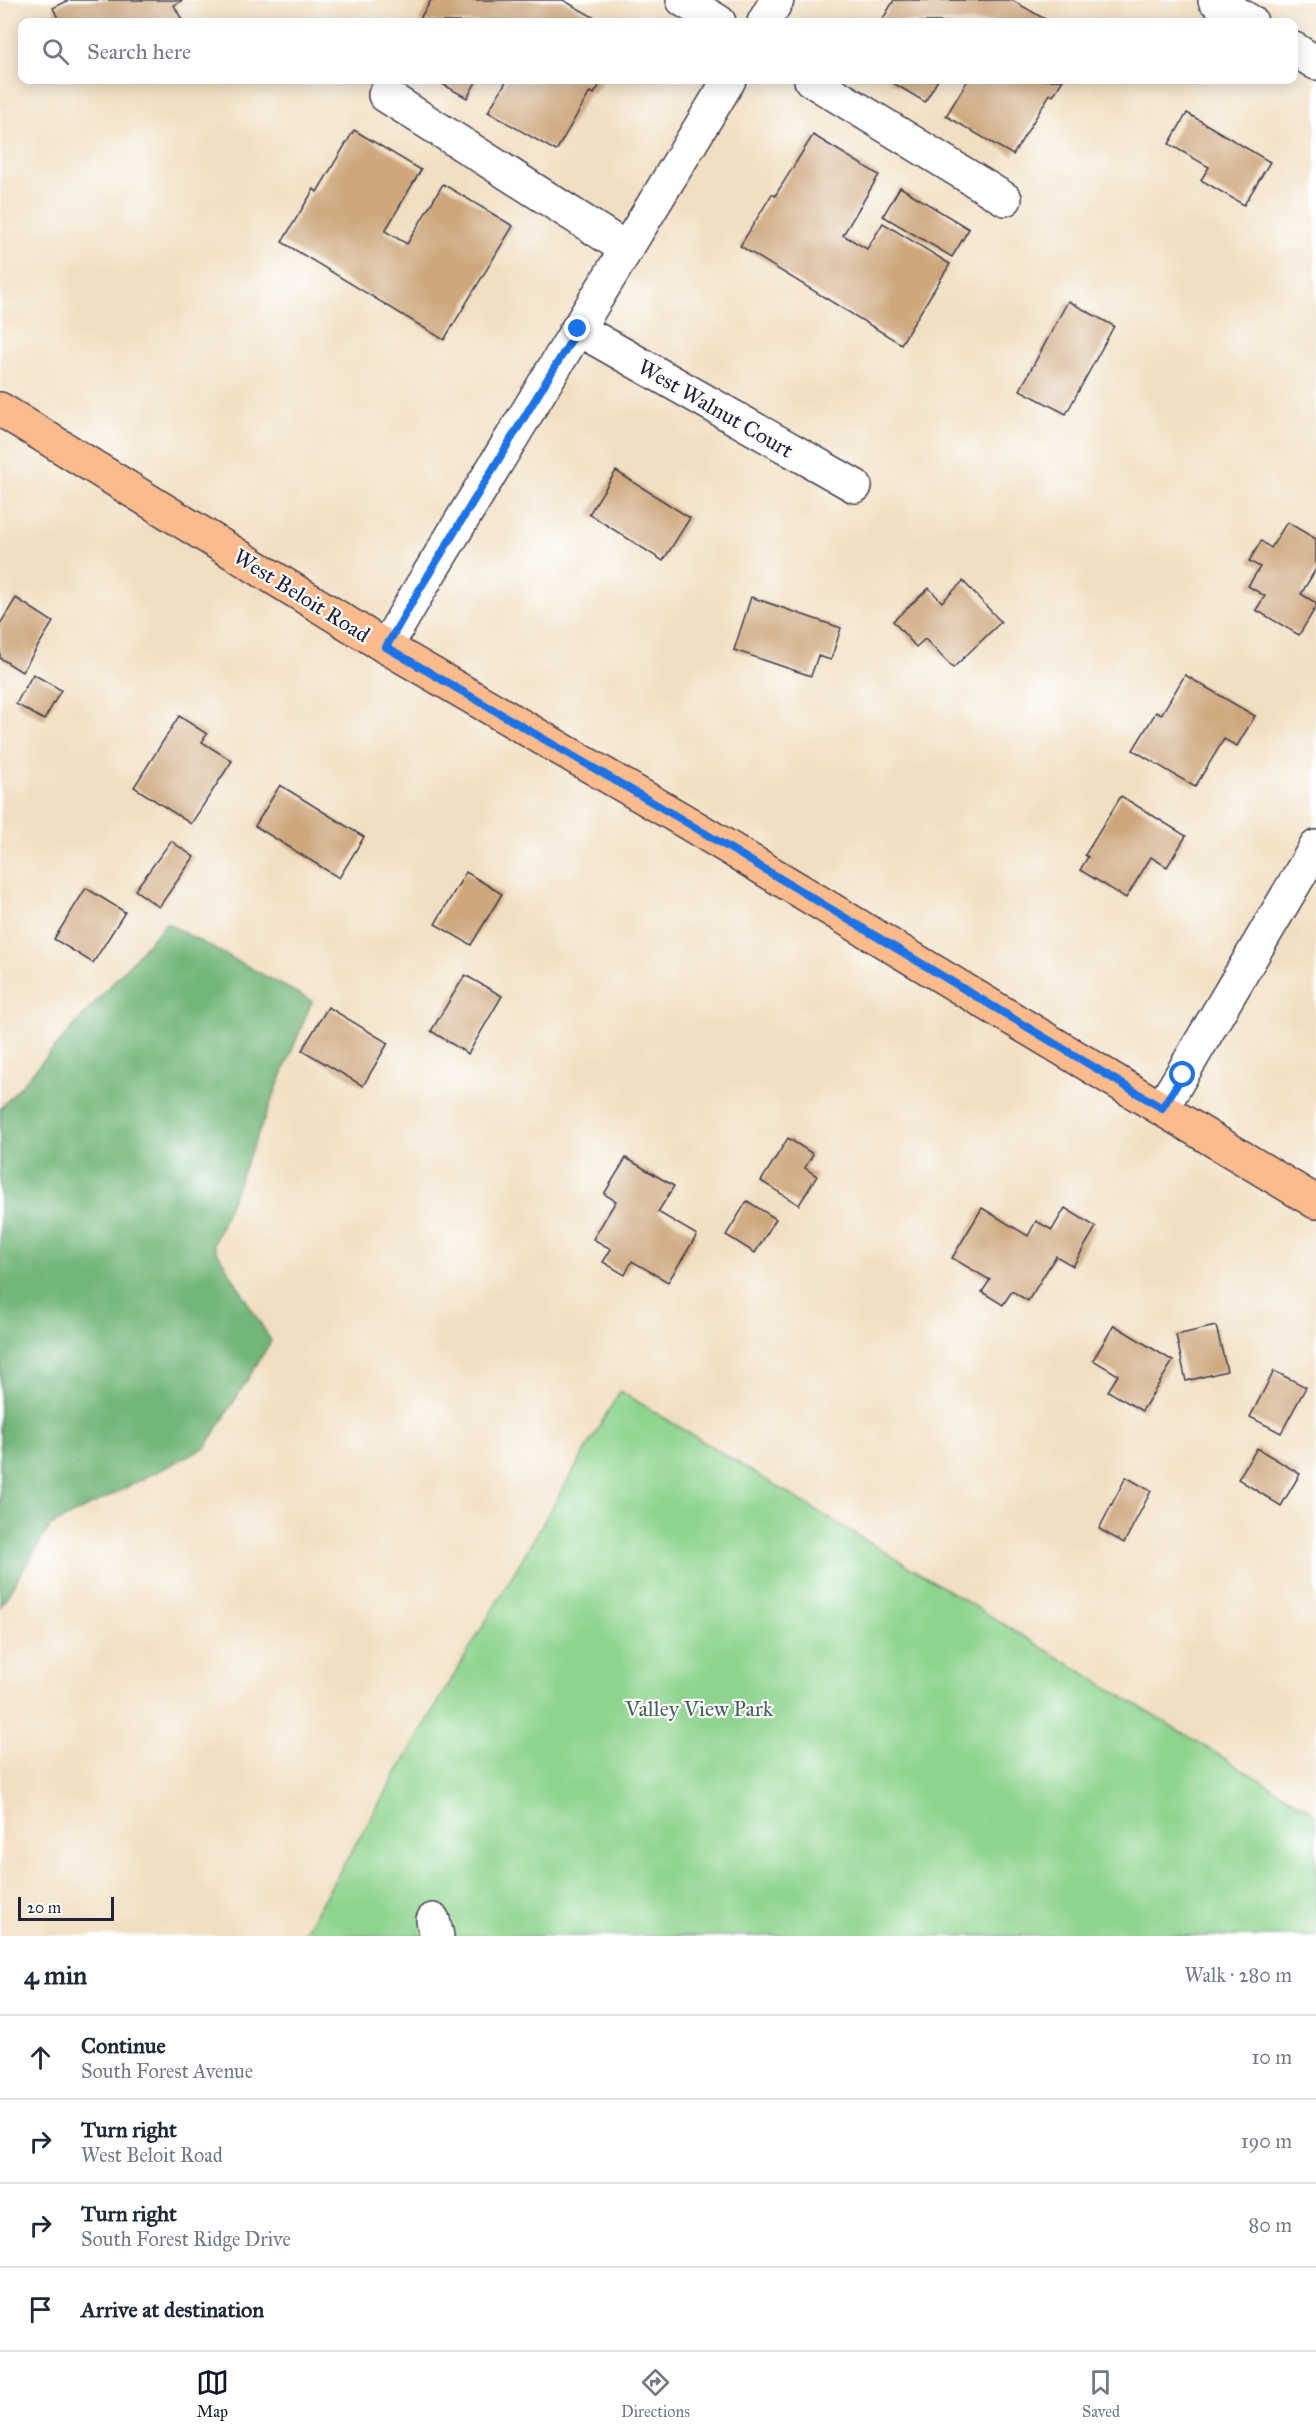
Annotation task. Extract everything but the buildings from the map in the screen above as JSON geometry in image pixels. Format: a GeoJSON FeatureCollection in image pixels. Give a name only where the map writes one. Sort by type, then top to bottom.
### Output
{"type":"FeatureCollection","features":[{"type":"Feature","properties":{"kind":"main road","name":"West Beloit Road"},"geometry":{"type":"LineString","coordinates":[[0,409],[386,647],[700,830],[1316,1202]]}},
{"type":"Feature","properties":{"kind":"street"},"geometry":{"type":"LineString","coordinates":[[683,0],[712,18]]}},
{"type":"Feature","properties":{"kind":"street"},"geometry":{"type":"LineString","coordinates":[[766,18],[777,0]]}},
{"type":"Feature","properties":{"kind":"street"},"geometry":{"type":"LineString","coordinates":[[1215,0],[1244,18]]}},
{"type":"Feature","properties":{"kind":"street"},"geometry":{"type":"LineString","coordinates":[[1298,52],[1316,63]]}},
{"type":"Feature","properties":{"kind":"street"},"geometry":{"type":"LineString","coordinates":[[386,647],[625,248],[727,84]]}},
{"type":"Feature","properties":{"kind":"street"},"geometry":{"type":"LineString","coordinates":[[818,84],[1005,199]]}},
{"type":"Feature","properties":{"kind":"street"},"geometry":{"type":"LineString","coordinates":[[385,95],[625,248]]}},
{"type":"Feature","properties":{"kind":"street","name":"West Walnut Court"},"geometry":{"type":"LineString","coordinates":[[578,329],[855,486]]}},
{"type":"Feature","properties":{"kind":"street"},"geometry":{"type":"LineString","coordinates":[[1162,1108],[1316,847]]}},
{"type":"Feature","properties":{"kind":"green space"},"geometry":{"type":"Polygon","coordinates":[[[166,923],[312,1001],[213,1245],[271,1341],[206,1447],[50,1526],[0,1607],[0,1109],[166,923]]]}},
{"type":"Feature","properties":{"kind":"green space","name":"Valley View Park"},"geometry":{"type":"Polygon","coordinates":[[[620,1391],[1316,1814],[1316,1936],[302,1936],[620,1391]]]}},
{"type":"Feature","properties":{"kind":"route"},"geometry":{"type":"LineString","coordinates":[[578,329],[386,647],[681,819],[1162,1108],[1183,1075]]}}]}
